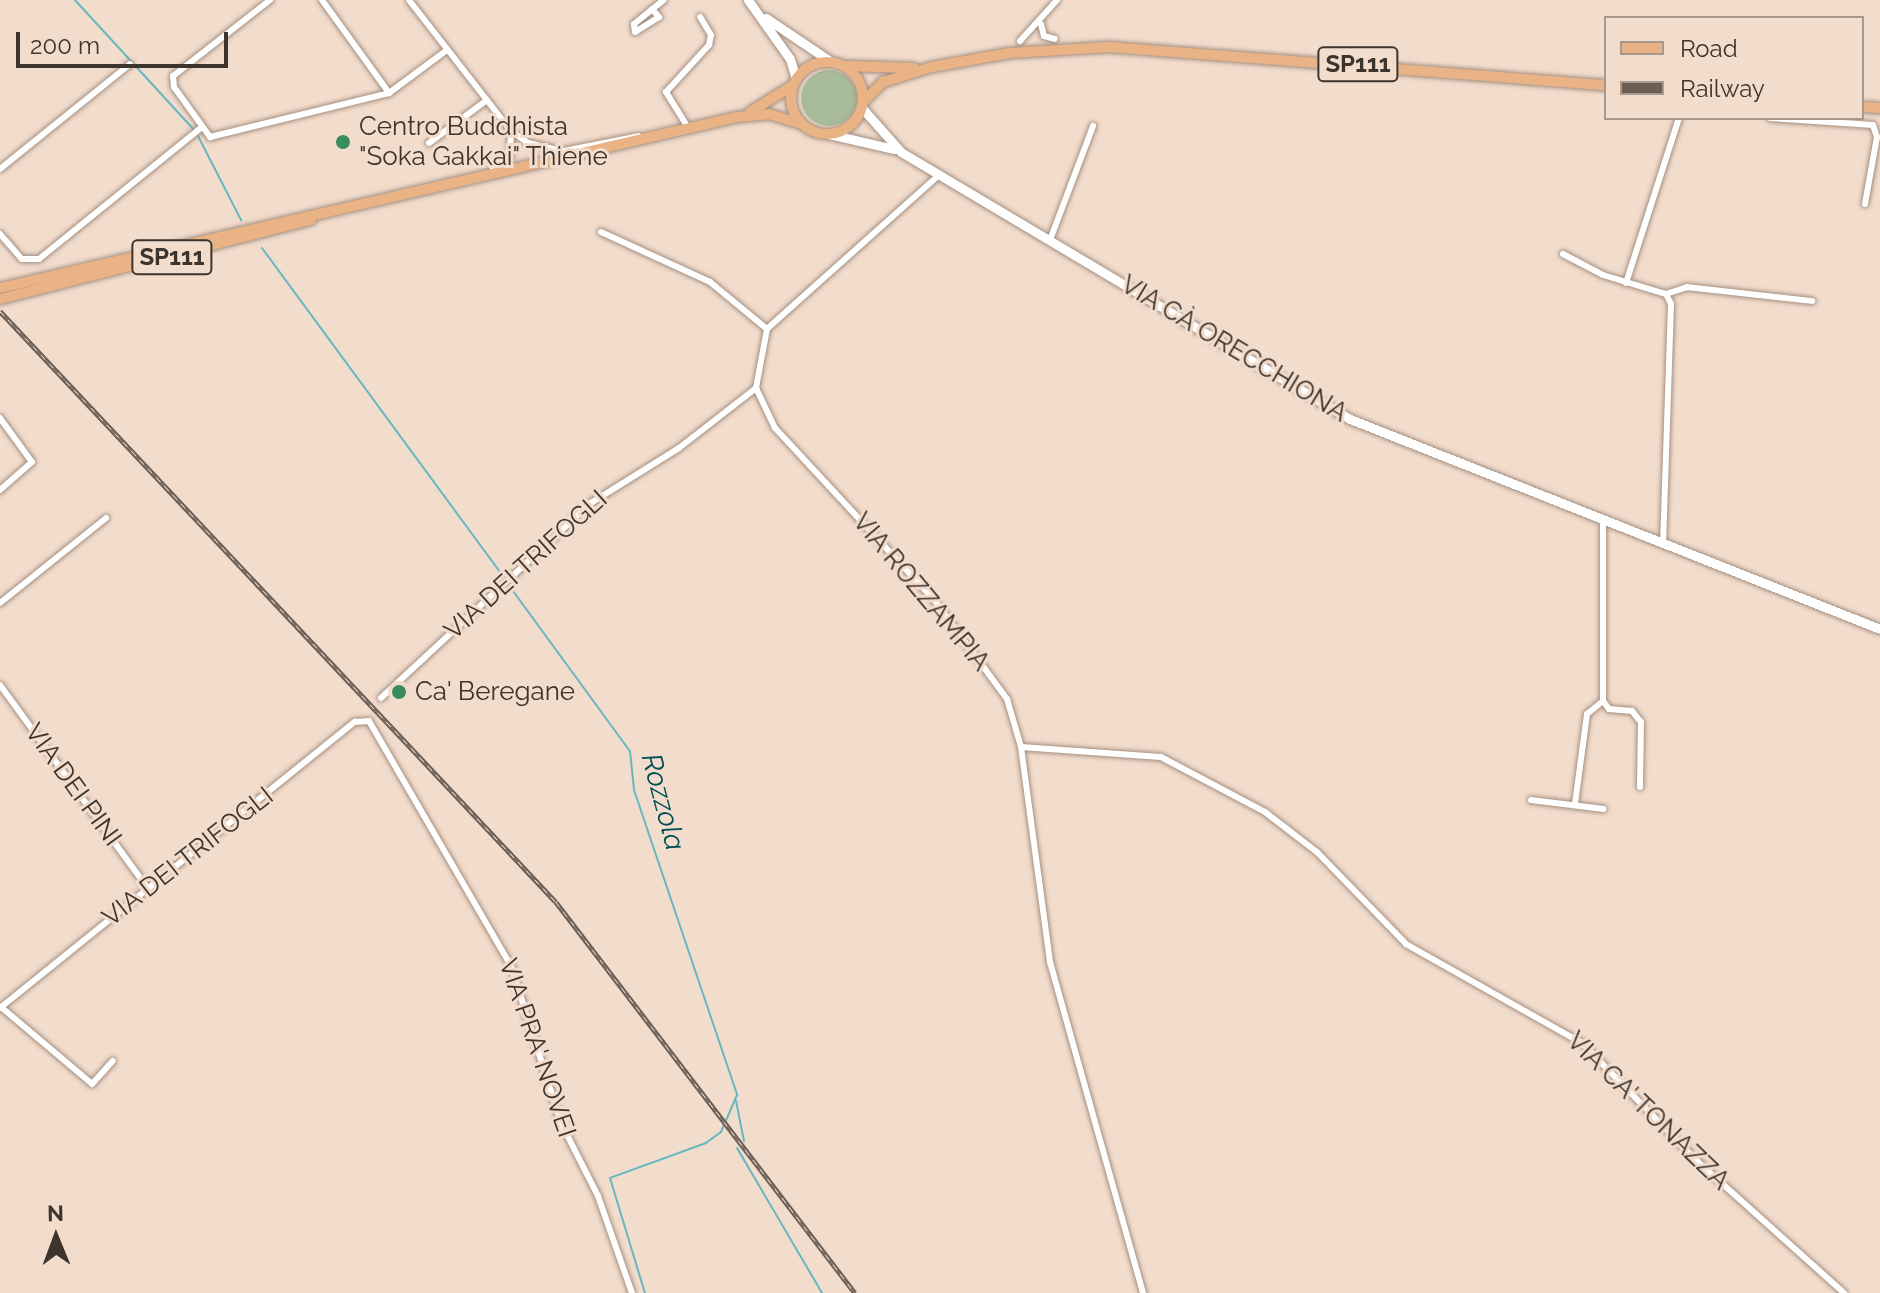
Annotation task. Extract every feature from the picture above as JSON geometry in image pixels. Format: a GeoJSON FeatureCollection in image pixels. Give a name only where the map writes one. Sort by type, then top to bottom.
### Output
{"type":"FeatureCollection","features":[{"type":"Feature","properties":{"kind":"main road"},"geometry":{"type":"LineString","coordinates":[[748,0],[790,59],[794,82],[792,106],[802,124]]}},
{"type":"Feature","properties":{"kind":"main road"},"geometry":{"type":"LineString","coordinates":[[756,11],[830,61]]}},
{"type":"Feature","properties":{"kind":"main road","name":"SP111"},"geometry":{"type":"LineString","coordinates":[[0,288],[737,117],[769,114],[829,134],[850,126],[883,82],[932,67],[1039,50],[1167,47],[1604,85]]}},
{"type":"Feature","properties":{"kind":"main road","name":"SP111"},"geometry":{"type":"LineString","coordinates":[[737,117],[794,82],[807,67],[830,61],[845,65],[932,67]]}},
{"type":"Feature","properties":{"kind":"main road"},"geometry":{"type":"LineString","coordinates":[[845,65],[860,81],[863,105]]}},
{"type":"Feature","properties":{"kind":"main road","name":"VIA CÀ ORECCHIONA"},"geometry":{"type":"LineString","coordinates":[[863,105],[901,152]]}},
{"type":"Feature","properties":{"kind":"main road","name":"VIA CÀ ORECCHIONA"},"geometry":{"type":"LineString","coordinates":[[829,134],[901,152],[1350,419],[1880,629]]}},
{"type":"Feature","properties":{"kind":"main road","name":"SP111"},"geometry":{"type":"LineString","coordinates":[[0,299],[284,230],[343,209]]}},
{"type":"Feature","properties":{"kind":"street"},"geometry":{"type":"LineString","coordinates":[[270,0],[178,66],[174,87],[197,131],[210,137],[389,93],[447,50]]}},
{"type":"Feature","properties":{"kind":"street"},"geometry":{"type":"LineString","coordinates":[[322,0],[389,93]]}},
{"type":"Feature","properties":{"kind":"street"},"geometry":{"type":"LineString","coordinates":[[409,0],[511,131],[548,150],[658,136]]}},
{"type":"Feature","properties":{"kind":"street"},"geometry":{"type":"LineString","coordinates":[[652,9],[664,0]]}},
{"type":"Feature","properties":{"kind":"street"},"geometry":{"type":"LineString","coordinates":[[1020,41],[1041,24],[1057,0]]}},
{"type":"Feature","properties":{"kind":"street"},"geometry":{"type":"LineString","coordinates":[[689,129],[666,92],[709,45],[711,35],[700,17]]}},
{"type":"Feature","properties":{"kind":"street"},"geometry":{"type":"LineString","coordinates":[[1041,24],[1044,36],[1055,39]]}},
{"type":"Feature","properties":{"kind":"street"},"geometry":{"type":"LineString","coordinates":[[0,169],[130,64]]}},
{"type":"Feature","properties":{"kind":"street"},"geometry":{"type":"LineString","coordinates":[[429,143],[487,100]]}},
{"type":"Feature","properties":{"kind":"street"},"geometry":{"type":"LineString","coordinates":[[1626,283],[1678,120]]}},
{"type":"Feature","properties":{"kind":"street"},"geometry":{"type":"LineString","coordinates":[[1799,120],[1873,125],[1877,137],[1865,204]]}},
{"type":"Feature","properties":{"kind":"street"},"geometry":{"type":"LineString","coordinates":[[1050,240],[1093,126]]}},
{"type":"Feature","properties":{"kind":"street"},"geometry":{"type":"LineString","coordinates":[[0,234],[22,259],[39,259],[197,131]]}},
{"type":"Feature","properties":{"kind":"street"},"geometry":{"type":"LineString","coordinates":[[411,194],[498,168],[510,157],[511,131]]}},
{"type":"Feature","properties":{"kind":"street"},"geometry":{"type":"LineString","coordinates":[[756,388],[767,329],[940,175]]}},
{"type":"Feature","properties":{"kind":"street"},"geometry":{"type":"LineString","coordinates":[[601,232],[710,282],[767,329]]}},
{"type":"Feature","properties":{"kind":"street"},"geometry":{"type":"LineString","coordinates":[[1563,254],[1626,283],[1666,294],[1687,287],[1812,301]]}},
{"type":"Feature","properties":{"kind":"street"},"geometry":{"type":"LineString","coordinates":[[1663,541],[1666,294]]}},
{"type":"Feature","properties":{"kind":"street","name":"VIA DEI TRIFOGLI"},"geometry":{"type":"LineString","coordinates":[[381,698],[609,488],[679,448],[756,388]]}},
{"type":"Feature","properties":{"kind":"street","name":"VIA ROZZAMPIA"},"geometry":{"type":"LineString","coordinates":[[756,388],[775,428],[935,601],[993,677],[1021,747],[1042,927],[1143,1293]]}},
{"type":"Feature","properties":{"kind":"street"},"geometry":{"type":"LineString","coordinates":[[0,418],[32,462],[0,490]]}},
{"type":"Feature","properties":{"kind":"street"},"geometry":{"type":"LineString","coordinates":[[1603,517],[1603,701],[1609,709],[1632,711],[1641,722],[1640,787]]}},
{"type":"Feature","properties":{"kind":"street"},"geometry":{"type":"LineString","coordinates":[[0,603],[106,518]]}},
{"type":"Feature","properties":{"kind":"street","name":"VIA DEI PINI"},"geometry":{"type":"LineString","coordinates":[[0,685],[146,886]]}},
{"type":"Feature","properties":{"kind":"street"},"geometry":{"type":"LineString","coordinates":[[1575,804],[1587,714],[1603,701]]}},
{"type":"Feature","properties":{"kind":"street","name":"VIA DEI TRIFOGLI"},"geometry":{"type":"LineString","coordinates":[[0,1007],[146,886],[210,844],[355,722],[369,721],[375,729]]}},
{"type":"Feature","properties":{"kind":"street","name":"VIA PRA' NOVEI"},"geometry":{"type":"LineString","coordinates":[[375,729],[511,966],[561,1123],[598,1196],[632,1293]]}},
{"type":"Feature","properties":{"kind":"street","name":"VIA CA' TONAZZA"},"geometry":{"type":"LineString","coordinates":[[1021,747],[1161,757],[1265,812],[1317,852],[1406,944],[1582,1043],[1697,1161],[1844,1293]]}},
{"type":"Feature","properties":{"kind":"street"},"geometry":{"type":"LineString","coordinates":[[1531,800],[1603,809]]}},
{"type":"Feature","properties":{"kind":"street"},"geometry":{"type":"LineString","coordinates":[[0,1007],[92,1084],[113,1061]]}},
{"type":"Feature","properties":{"kind":"green space"},"geometry":{"type":"Polygon","coordinates":[[[829,70],[849,78],[857,98],[849,118],[829,126],[809,118],[801,98],[809,78],[829,70]]]}},
{"type":"Feature","properties":{"kind":"waterway","name":"Rozzola"},"geometry":{"type":"LineString","coordinates":[[75,0],[193,129]]}},
{"type":"Feature","properties":{"kind":"waterway","name":"Rozzola"},"geometry":{"type":"LineString","coordinates":[[197,134],[241,220]]}},
{"type":"Feature","properties":{"kind":"waterway","name":"Rozzola"},"geometry":{"type":"LineString","coordinates":[[262,248],[505,579]]}},
{"type":"Feature","properties":{"kind":"waterway","name":"Rozzola"},"geometry":{"type":"LineString","coordinates":[[508,584],[630,751],[634,790],[737,1095],[721,1132],[706,1143],[610,1178],[645,1293]]}},
{"type":"Feature","properties":{"kind":"waterway"},"geometry":{"type":"LineString","coordinates":[[736,1101],[744,1141]]}},
{"type":"Feature","properties":{"kind":"waterway"},"geometry":{"type":"LineString","coordinates":[[737,1148],[822,1293]]}},
{"type":"Feature","properties":{"kind":"railway"},"geometry":{"type":"LineString","coordinates":[[0,311],[556,902],[855,1293]]}},
{"type":"Feature","properties":{"kind":"place","name":"Centro Buddhista \"Soka Gakkai\" Thiene"},"geometry":{"type":"Point","coordinates":[343,142]}},
{"type":"Feature","properties":{"kind":"place","name":"Ca' Beregane"},"geometry":{"type":"Point","coordinates":[399,692]}}]}
